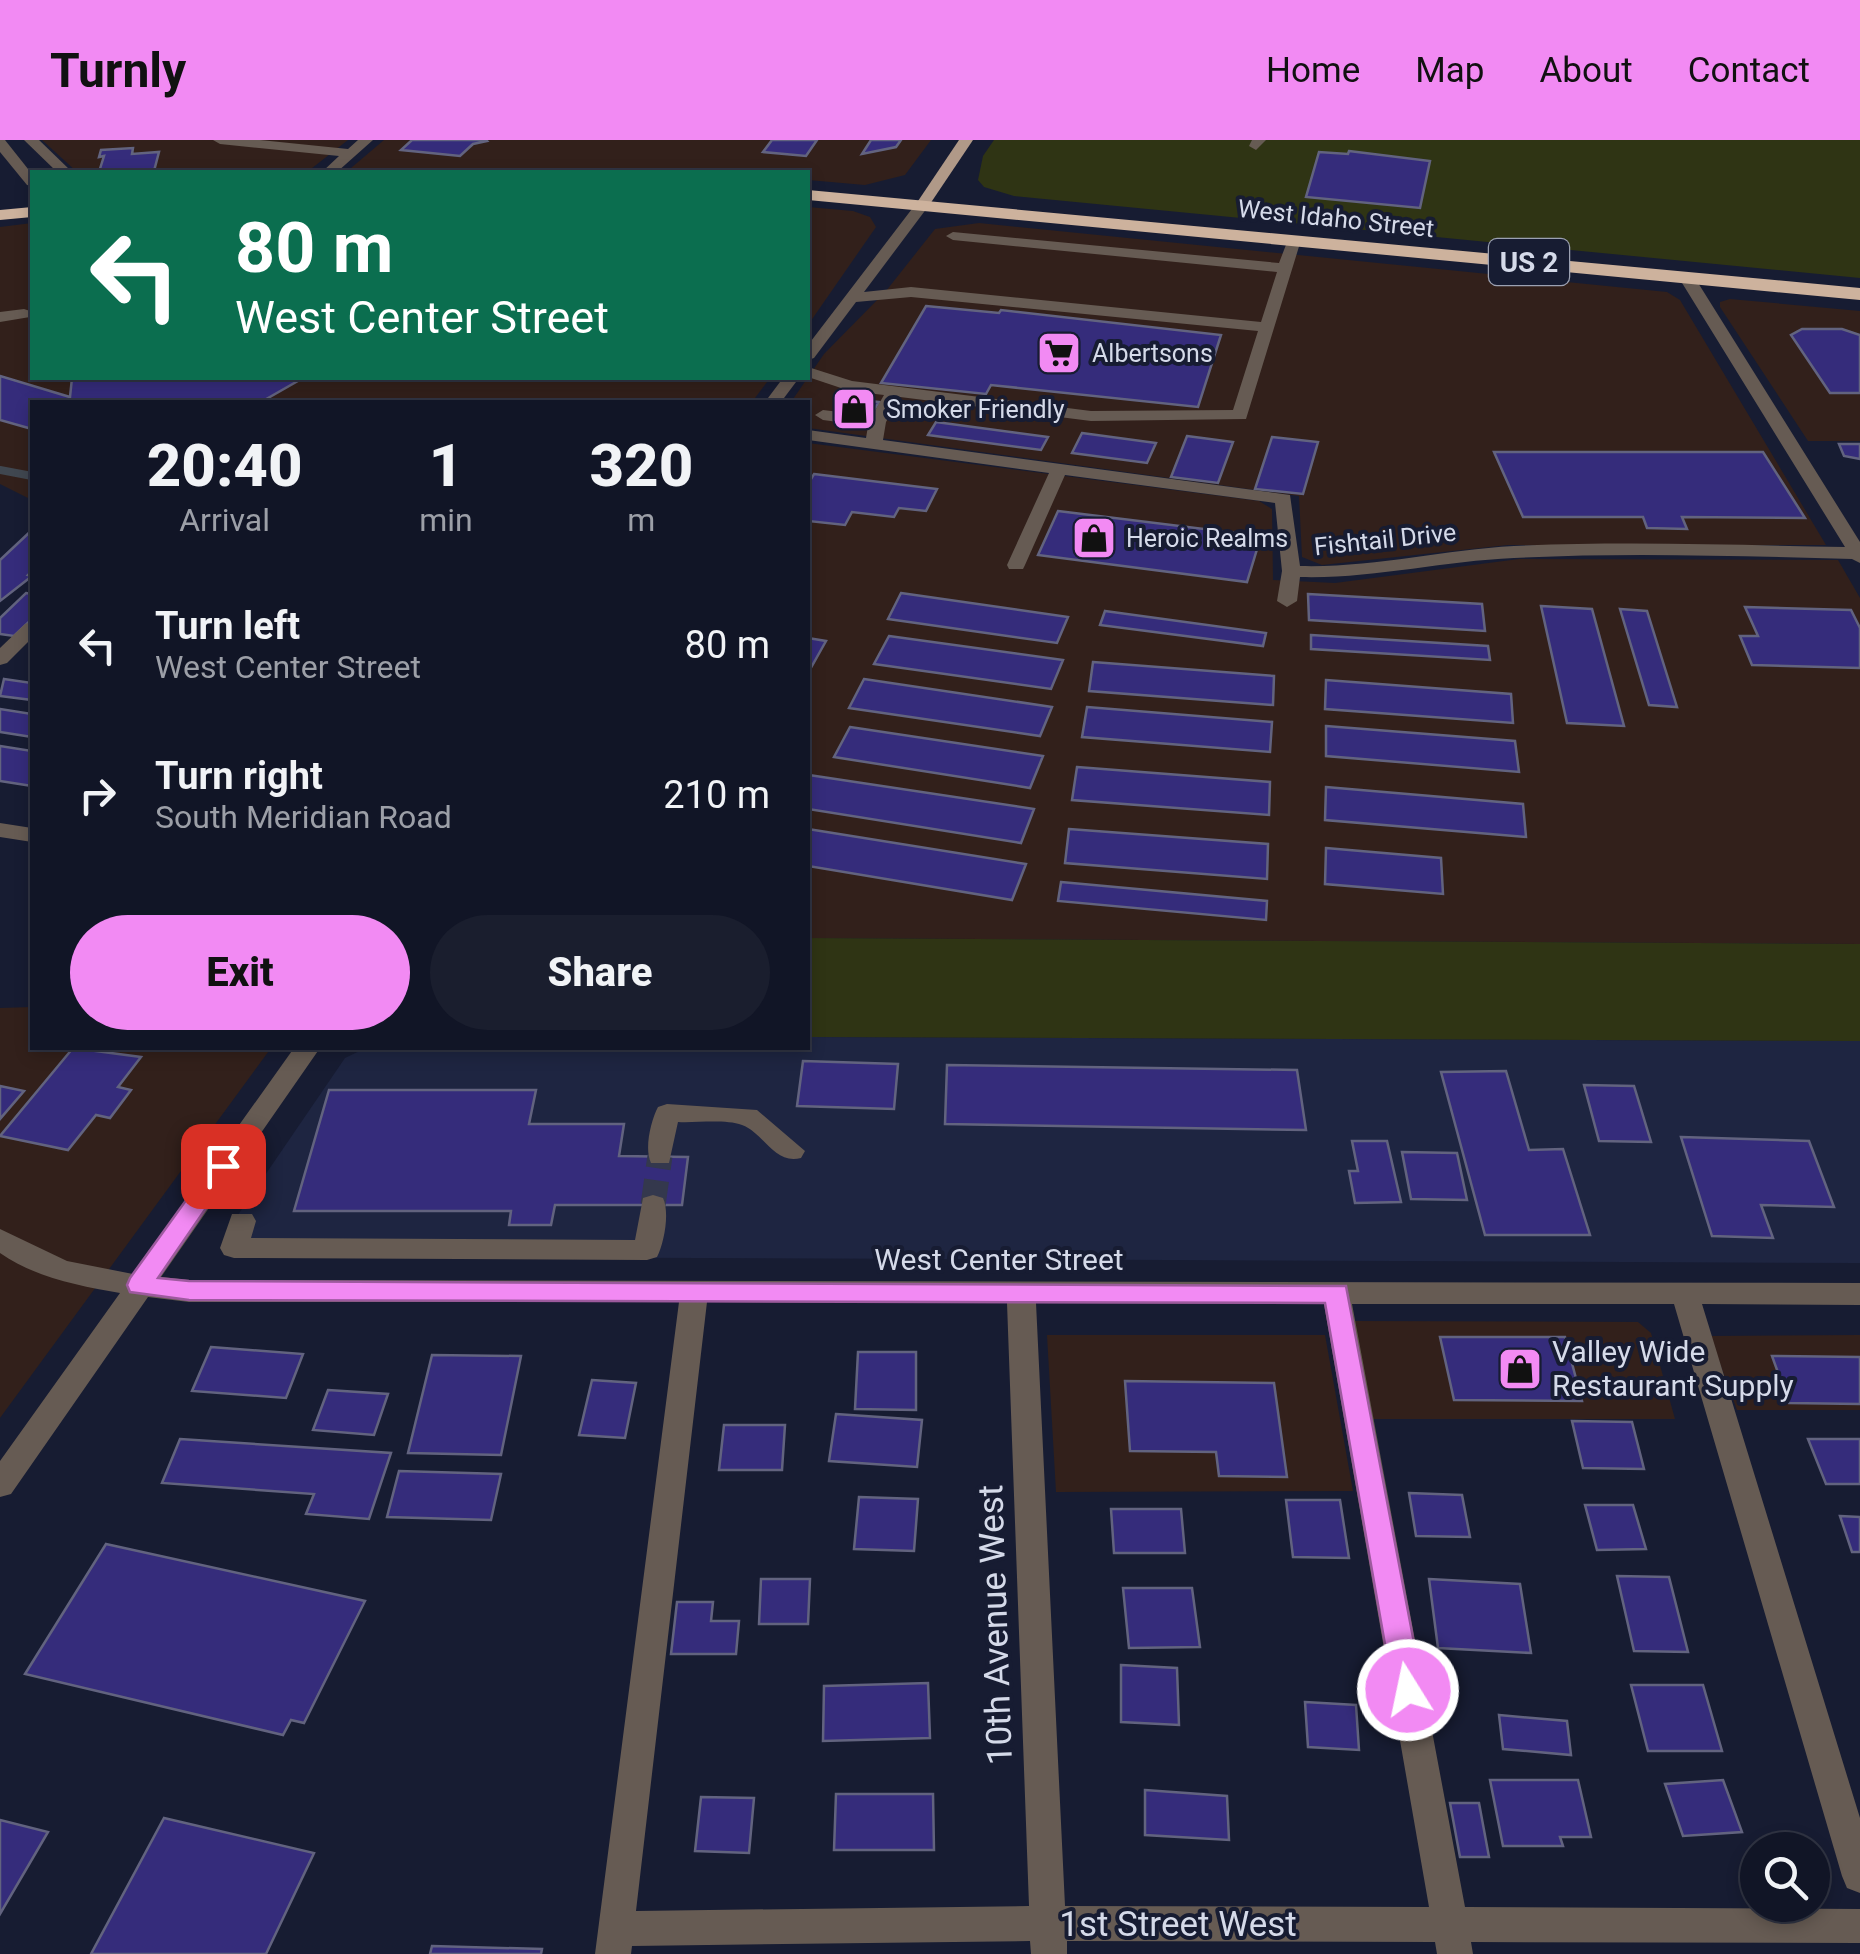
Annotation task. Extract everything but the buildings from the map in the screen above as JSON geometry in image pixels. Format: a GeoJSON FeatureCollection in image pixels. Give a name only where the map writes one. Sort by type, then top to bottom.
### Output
{"type":"FeatureCollection","features":[{"type":"Feature","properties":{"kind":"highway","name":"West Idaho Street"},"geometry":{"type":"LineString","coordinates":[[810,195],[1860,294]]}},
{"type":"Feature","properties":{"kind":"highway"},"geometry":{"type":"LineString","coordinates":[[0,215],[30,212]]}},
{"type":"Feature","properties":{"kind":"main road"},"geometry":{"type":"LineString","coordinates":[[923,204],[966,140]]}},
{"type":"Feature","properties":{"kind":"street"},"geometry":{"type":"LineString","coordinates":[[31,140],[63,170]]}},
{"type":"Feature","properties":{"kind":"street"},"geometry":{"type":"LineString","coordinates":[[220,140],[349,153]]}},
{"type":"Feature","properties":{"kind":"street"},"geometry":{"type":"LineString","coordinates":[[331,170],[366,140]]}},
{"type":"Feature","properties":{"kind":"street"},"geometry":{"type":"LineString","coordinates":[[0,143],[30,180]]}},
{"type":"Feature","properties":{"kind":"street"},"geometry":{"type":"LineString","coordinates":[[810,352],[923,204]]}},
{"type":"Feature","properties":{"kind":"street"},"geometry":{"type":"LineString","coordinates":[[952,236],[1286,268]]}},
{"type":"Feature","properties":{"kind":"street"},"geometry":{"type":"LineString","coordinates":[[810,373],[850,386],[1091,416],[1240,416],[1294,240]]}},
{"type":"Feature","properties":{"kind":"street"},"geometry":{"type":"LineString","coordinates":[[870,273],[910,292]]}},
{"type":"Feature","properties":{"kind":"street"},"geometry":{"type":"LineString","coordinates":[[1687,278],[1859,555]]}},
{"type":"Feature","properties":{"kind":"street"},"geometry":{"type":"LineString","coordinates":[[851,298],[911,292],[1266,326]]}},
{"type":"Feature","properties":{"kind":"street"},"geometry":{"type":"LineString","coordinates":[[0,318],[24,314]]}},
{"type":"Feature","properties":{"kind":"street"},"geometry":{"type":"LineString","coordinates":[[874,444],[877,422],[894,392]]}},
{"type":"Feature","properties":{"kind":"street"},"geometry":{"type":"LineString","coordinates":[[823,415],[877,422]]}},
{"type":"Feature","properties":{"kind":"street","name":"Fishtail Drive"},"geometry":{"type":"LineString","coordinates":[[810,436],[1284,499],[1291,571],[1329,574],[1452,556],[1513,552],[1859,555]]}},
{"type":"Feature","properties":{"kind":"street"},"geometry":{"type":"LineString","coordinates":[[820,460],[832,438]]}},
{"type":"Feature","properties":{"kind":"street"},"geometry":{"type":"LineString","coordinates":[[1016,565],[1060,467]]}},
{"type":"Feature","properties":{"kind":"street"},"geometry":{"type":"LineString","coordinates":[[1833,514],[1860,514]]}},
{"type":"Feature","properties":{"kind":"street"},"geometry":{"type":"LineString","coordinates":[[1288,601],[1291,571]]}},
{"type":"Feature","properties":{"kind":"street"},"geometry":{"type":"LineString","coordinates":[[0,659],[30,630]]}},
{"type":"Feature","properties":{"kind":"street"},"geometry":{"type":"LineString","coordinates":[[0,830],[30,835]]}},
{"type":"Feature","properties":{"kind":"street"},"geometry":{"type":"LineString","coordinates":[[0,1485],[306,1050]]}},
{"type":"Feature","properties":{"kind":"street"},"geometry":{"type":"LineString","coordinates":[[660,1156],[667,1113],[748,1116],[792,1151]]}},
{"type":"Feature","properties":{"kind":"street"},"geometry":{"type":"LineString","coordinates":[[643,1292],[653,1205]]}},
{"type":"Feature","properties":{"kind":"street"},"geometry":{"type":"LineString","coordinates":[[242,1222],[234,1248],[647,1250]]}},
{"type":"Feature","properties":{"kind":"street","name":"West Center Street"},"geometry":{"type":"LineString","coordinates":[[0,1239],[48,1264],[92,1278],[189,1291],[1860,1294]]}},
{"type":"Feature","properties":{"kind":"street"},"geometry":{"type":"LineString","coordinates":[[308,1291],[321,1248]]}},
{"type":"Feature","properties":{"kind":"street"},"geometry":{"type":"LineString","coordinates":[[466,1292],[474,1249]]}},
{"type":"Feature","properties":{"kind":"street"},"geometry":{"type":"LineString","coordinates":[[614,1942],[694,1292]]}},
{"type":"Feature","properties":{"kind":"street","name":"10th Avenue West"},"geometry":{"type":"LineString","coordinates":[[1021,1292],[1049,1939]]}},
{"type":"Feature","properties":{"kind":"street"},"geometry":{"type":"LineString","coordinates":[[1336,1293],[1452,1940]]}},
{"type":"Feature","properties":{"kind":"street"},"geometry":{"type":"LineString","coordinates":[[1685,1294],[1860,1876]]}},
{"type":"Feature","properties":{"kind":"street","name":"1st Street West"},"geometry":{"type":"LineString","coordinates":[[614,1942],[1452,1940],[1860,1926]]}},
{"type":"Feature","properties":{"kind":"shaded area"},"geometry":{"type":"Polygon","coordinates":[[[42,140],[348,140],[310,170],[75,170],[42,140]]]}},
{"type":"Feature","properties":{"kind":"shaded area"},"geometry":{"type":"Polygon","coordinates":[[[384,140],[931,140],[905,175],[865,185],[810,180],[810,170],[351,168],[384,140]]]}},
{"type":"Feature","properties":{"kind":"shaded area"},"geometry":{"type":"Polygon","coordinates":[[[810,207],[853,211],[870,217],[876,227],[810,322],[810,207]]]}},
{"type":"Feature","properties":{"kind":"shaded area"},"geometry":{"type":"Polygon","coordinates":[[[30,223],[30,380],[768,380],[754,400],[30,400],[30,499],[0,484],[0,227],[30,223]]]}},
{"type":"Feature","properties":{"kind":"shaded area"},"geometry":{"type":"Polygon","coordinates":[[[979,223],[1667,292],[1680,300],[1826,545],[1508,545],[1322,565],[1302,557],[1299,496],[810,428],[810,400],[792,400],[810,380],[824,354],[886,291],[935,229],[979,223]]]}},
{"type":"Feature","properties":{"kind":"shaded area"},"geometry":{"type":"Polygon","coordinates":[[[1730,299],[1860,311],[1860,441],[1808,441],[1720,307],[1720,302],[1730,299]]]}},
{"type":"Feature","properties":{"kind":"shaded area"},"geometry":{"type":"Polygon","coordinates":[[[810,443],[1259,501],[1272,509],[1273,580],[1335,583],[1519,559],[1838,560],[1860,598],[1860,944],[810,938],[810,443]]]}},
{"type":"Feature","properties":{"kind":"shaded area"},"geometry":{"type":"Polygon","coordinates":[[[30,1007],[30,1050],[270,1050],[0,1418],[0,1008],[30,1007]]]}},
{"type":"Feature","properties":{"kind":"shaded area"},"geometry":{"type":"Polygon","coordinates":[[[810,1037],[1860,1041],[1860,1263],[247,1256],[229,1228],[345,1058],[362,1050],[810,1050],[810,1037]]]}},
{"type":"Feature","properties":{"kind":"shaded area"},"geometry":{"type":"Polygon","coordinates":[[[1350,1321],[1638,1322],[1651,1333],[1675,1419],[1370,1419],[1350,1321]]]}},
{"type":"Feature","properties":{"kind":"shaded area"},"geometry":{"type":"Polygon","coordinates":[[[1047,1335],[1325,1335],[1353,1491],[1056,1492],[1047,1335]]]}},
{"type":"Feature","properties":{"kind":"shaded area"},"geometry":{"type":"Polygon","coordinates":[[[1860,1335],[1860,1410],[1737,1410],[1710,1336],[1860,1335]]]}},
{"type":"Feature","properties":{"kind":"green space"},"geometry":{"type":"Polygon","coordinates":[[[994,140],[1860,140],[1860,278],[1014,196],[984,187],[978,180],[983,156],[994,140]]]}},
{"type":"Feature","properties":{"kind":"green space"},"geometry":{"type":"Polygon","coordinates":[[[810,938],[1860,944],[1860,1041],[810,1037],[810,938]]]}},
{"type":"Feature","properties":{"kind":"waterway"},"geometry":{"type":"LineString","coordinates":[[0,470],[30,476]]}},
{"type":"Feature","properties":{"kind":"tunnel"},"geometry":{"type":"LineString","coordinates":[[653,1205],[660,1156]]}},
{"type":"Feature","properties":{"kind":"place","name":"Albertsons"},"geometry":{"type":"Point","coordinates":[1059,353]}},
{"type":"Feature","properties":{"kind":"place","name":"Smoker Friendly"},"geometry":{"type":"Point","coordinates":[854,409]}},
{"type":"Feature","properties":{"kind":"place","name":"Heroic Realms"},"geometry":{"type":"Point","coordinates":[1094,538]}},
{"type":"Feature","properties":{"kind":"place","name":"Valley Wide Restaurant Supply"},"geometry":{"type":"Point","coordinates":[1520,1369]}},
{"type":"Feature","properties":{"kind":"route"},"geometry":{"type":"LineString","coordinates":[[223,1166],[139,1285],[189,1291],[1336,1293],[1408,1690]]}}]}
